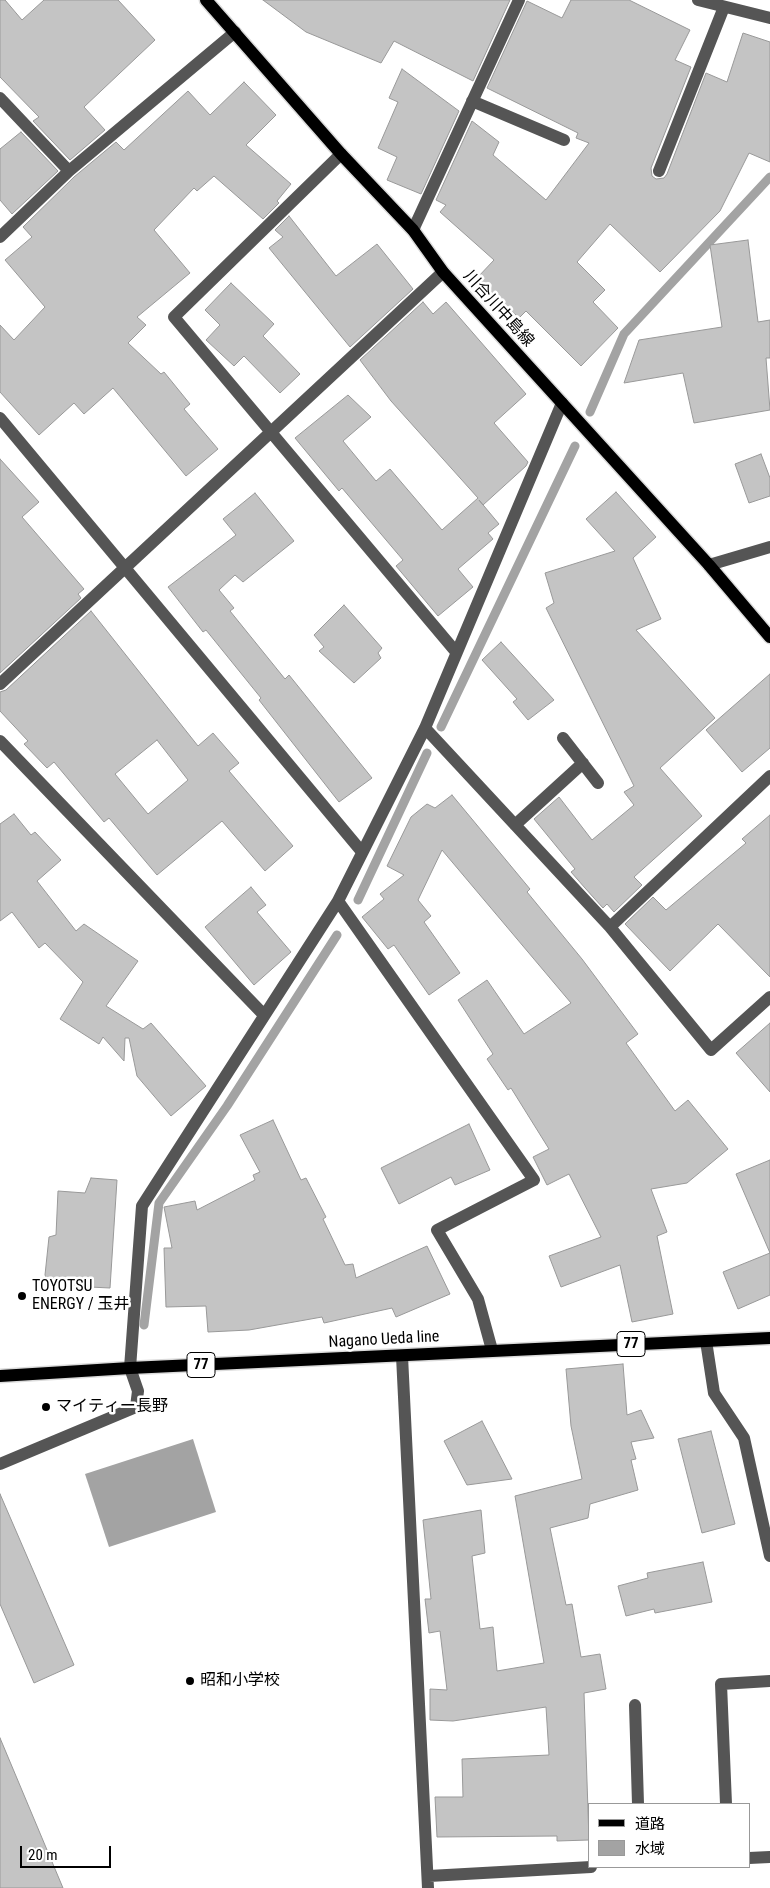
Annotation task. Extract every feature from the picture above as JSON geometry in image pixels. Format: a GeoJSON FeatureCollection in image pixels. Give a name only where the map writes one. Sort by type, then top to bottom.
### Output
{"type":"FeatureCollection","features":[{"type":"Feature","properties":{"kind":"main road","name":"川合川中島線"},"geometry":{"type":"LineString","coordinates":[[206,0],[341,154],[413,230],[443,272],[709,565],[770,637]]}},
{"type":"Feature","properties":{"kind":"main road","name":"Nagano Ueda line"},"geometry":{"type":"LineString","coordinates":[[0,1376],[492,1350],[770,1338]]}},
{"type":"Feature","properties":{"kind":"street"},"geometry":{"type":"LineString","coordinates":[[413,230],[519,0]]}},
{"type":"Feature","properties":{"kind":"street"},"geometry":{"type":"LineString","coordinates":[[698,0],[770,18]]}},
{"type":"Feature","properties":{"kind":"street"},"geometry":{"type":"LineString","coordinates":[[659,171],[724,6]]}},
{"type":"Feature","properties":{"kind":"street"},"geometry":{"type":"LineString","coordinates":[[0,237],[69,171],[235,32]]}},
{"type":"Feature","properties":{"kind":"street"},"geometry":{"type":"LineString","coordinates":[[0,98],[69,171]]}},
{"type":"Feature","properties":{"kind":"street"},"geometry":{"type":"LineString","coordinates":[[472,101],[564,140]]}},
{"type":"Feature","properties":{"kind":"street"},"geometry":{"type":"LineString","coordinates":[[341,154],[174,317],[456,652]]}},
{"type":"Feature","properties":{"kind":"street"},"geometry":{"type":"LineString","coordinates":[[0,684],[443,272]]}},
{"type":"Feature","properties":{"kind":"street"},"geometry":{"type":"LineString","coordinates":[[0,1464],[136,1407],[138,1391],[130,1368],[142,1206],[338,901],[425,728],[562,403]]}},
{"type":"Feature","properties":{"kind":"street"},"geometry":{"type":"LineString","coordinates":[[0,418],[362,852]]}},
{"type":"Feature","properties":{"kind":"street"},"geometry":{"type":"LineString","coordinates":[[709,565],[770,547]]}},
{"type":"Feature","properties":{"kind":"street"},"geometry":{"type":"LineString","coordinates":[[425,728],[610,927],[711,1050],[770,997]]}},
{"type":"Feature","properties":{"kind":"street"},"geometry":{"type":"LineString","coordinates":[[563,738],[598,783]]}},
{"type":"Feature","properties":{"kind":"street"},"geometry":{"type":"LineString","coordinates":[[0,741],[264,1015]]}},
{"type":"Feature","properties":{"kind":"street"},"geometry":{"type":"LineString","coordinates":[[516,825],[583,763]]}},
{"type":"Feature","properties":{"kind":"street"},"geometry":{"type":"LineString","coordinates":[[610,927],[770,776]]}},
{"type":"Feature","properties":{"kind":"street"},"geometry":{"type":"LineString","coordinates":[[338,901],[534,1180],[437,1230],[478,1299],[492,1350]]}},
{"type":"Feature","properties":{"kind":"street"},"geometry":{"type":"LineString","coordinates":[[706,1341],[714,1393],[744,1438],[770,1556]]}},
{"type":"Feature","properties":{"kind":"street"},"geometry":{"type":"LineString","coordinates":[[402,1356],[428,1882],[588,1867]]}},
{"type":"Feature","properties":{"kind":"street"},"geometry":{"type":"LineString","coordinates":[[726,1803],[722,1684],[770,1681]]}},
{"type":"Feature","properties":{"kind":"street"},"geometry":{"type":"LineString","coordinates":[[635,1705],[638,1803]]}},
{"type":"Feature","properties":{"kind":"street"},"geometry":{"type":"LineString","coordinates":[[750,1858],[770,1857]]}},
{"type":"Feature","properties":{"kind":"water"},"geometry":{"type":"Polygon","coordinates":[[[193,1439],[216,1512],[109,1547],[85,1474],[193,1439]]]}},
{"type":"Feature","properties":{"kind":"building"},"geometry":{"type":"Polygon","coordinates":[[[0,0],[5,0],[22,20],[44,0],[118,0],[155,40],[84,107],[105,130],[70,160],[33,121],[39,117],[0,77],[0,0]]]}},
{"type":"Feature","properties":{"kind":"building"},"geometry":{"type":"Polygon","coordinates":[[[263,0],[510,0],[473,81],[394,41],[381,63],[306,32],[263,0]]]}},
{"type":"Feature","properties":{"kind":"building"},"geometry":{"type":"Polygon","coordinates":[[[571,0],[629,0],[690,30],[675,60],[691,67],[651,168],[652,176],[656,179],[664,178],[667,174],[706,73],[727,82],[743,33],[770,42],[770,162],[749,153],[720,211],[660,272],[610,224],[577,262],[605,290],[593,302],[618,328],[581,366],[526,311],[519,318],[477,278],[494,260],[440,212],[446,205],[436,200],[472,121],[499,142],[493,155],[546,200],[589,143],[576,138],[578,133],[487,88],[527,1],[562,18],[571,0]]]}},
{"type":"Feature","properties":{"kind":"building"},"geometry":{"type":"Polygon","coordinates":[[[402,69],[459,111],[421,194],[387,180],[397,157],[378,148],[398,102],[389,98],[402,69]]]}},
{"type":"Feature","properties":{"kind":"building"},"geometry":{"type":"Polygon","coordinates":[[[244,82],[276,115],[246,145],[291,184],[277,201],[279,203],[263,219],[214,176],[197,191],[194,188],[154,230],[190,273],[137,317],[146,325],[128,343],[161,374],[164,372],[190,404],[184,409],[218,449],[186,476],[113,388],[84,414],[74,403],[39,435],[0,392],[0,325],[14,340],[45,307],[5,260],[32,237],[23,227],[74,177],[116,142],[124,150],[188,91],[210,115],[244,82]]]}},
{"type":"Feature","properties":{"kind":"building"},"geometry":{"type":"Polygon","coordinates":[[[21,132],[58,171],[12,214],[0,200],[0,149],[21,132]]]}},
{"type":"Feature","properties":{"kind":"building"},"geometry":{"type":"Polygon","coordinates":[[[289,216],[336,276],[377,244],[413,289],[350,347],[269,248],[283,237],[275,230],[289,216]]]}},
{"type":"Feature","properties":{"kind":"building"},"geometry":{"type":"Polygon","coordinates":[[[748,240],[758,322],[770,320],[770,358],[766,358],[770,410],[694,423],[683,373],[624,383],[639,340],[722,327],[710,245],[748,240]]]}},
{"type":"Feature","properties":{"kind":"building"},"geometry":{"type":"Polygon","coordinates":[[[231,283],[274,324],[263,336],[300,374],[280,393],[244,356],[234,366],[206,340],[220,325],[205,310],[231,283]]]}},
{"type":"Feature","properties":{"kind":"building"},"geometry":{"type":"Polygon","coordinates":[[[423,302],[433,314],[446,302],[526,394],[494,423],[528,462],[526,466],[483,505],[499,524],[488,533],[493,539],[458,569],[473,587],[438,616],[396,566],[403,560],[342,488],[339,491],[295,438],[348,395],[371,417],[343,441],[376,481],[390,469],[442,530],[478,498],[391,401],[360,360],[423,302]]]}},
{"type":"Feature","properties":{"kind":"building"},"geometry":{"type":"Polygon","coordinates":[[[761,454],[770,478],[770,496],[749,503],[735,464],[761,454]]]}},
{"type":"Feature","properties":{"kind":"building"},"geometry":{"type":"Polygon","coordinates":[[[0,459],[39,502],[22,517],[84,589],[78,594],[81,598],[0,673],[0,459]]]}},
{"type":"Feature","properties":{"kind":"building"},"geometry":{"type":"Polygon","coordinates":[[[616,492],[656,537],[633,558],[661,619],[636,630],[715,718],[660,768],[702,816],[634,877],[642,885],[614,912],[607,904],[603,908],[571,872],[575,869],[534,819],[559,797],[592,840],[634,805],[624,792],[634,786],[546,608],[554,603],[545,573],[615,551],[586,519],[616,492]]]}},
{"type":"Feature","properties":{"kind":"building"},"geometry":{"type":"Polygon","coordinates":[[[255,493],[294,541],[243,582],[235,575],[219,590],[234,608],[230,611],[285,679],[289,675],[372,778],[339,802],[259,700],[261,698],[206,630],[203,632],[168,587],[236,535],[223,519],[255,493]]]}},
{"type":"Feature","properties":{"kind":"building"},"geometry":{"type":"Polygon","coordinates":[[[344,605],[382,648],[378,653],[381,658],[354,683],[319,651],[324,647],[314,635],[344,605]]]}},
{"type":"Feature","properties":{"kind":"building"},"geometry":{"type":"Polygon","coordinates":[[[91,611],[198,746],[213,733],[239,763],[229,771],[293,846],[265,871],[222,821],[157,875],[109,818],[104,822],[54,762],[47,768],[24,744],[28,741],[0,711],[0,692],[6,690],[91,611]],[[157,740],[115,774],[148,814],[188,780],[157,740]]]}},
{"type":"Feature","properties":{"kind":"building"},"geometry":{"type":"Polygon","coordinates":[[[501,642],[554,700],[528,720],[513,702],[517,699],[482,660],[501,642]]]}},
{"type":"Feature","properties":{"kind":"building"},"geometry":{"type":"Polygon","coordinates":[[[770,674],[770,748],[742,772],[706,730],[770,674]]]}},
{"type":"Feature","properties":{"kind":"building"},"geometry":{"type":"Polygon","coordinates":[[[452,795],[530,889],[527,892],[582,959],[638,1034],[626,1043],[675,1111],[688,1100],[728,1149],[687,1183],[651,1189],[667,1232],[657,1236],[673,1314],[632,1322],[620,1265],[561,1287],[549,1256],[601,1237],[569,1174],[547,1185],[533,1157],[549,1149],[511,1088],[508,1090],[487,1059],[493,1054],[458,1000],[487,980],[524,1034],[571,1003],[442,850],[418,900],[431,916],[424,922],[460,973],[429,995],[394,945],[388,949],[362,917],[384,899],[380,894],[404,875],[387,866],[411,817],[427,804],[435,808],[452,795]]]}},
{"type":"Feature","properties":{"kind":"building"},"geometry":{"type":"Polygon","coordinates":[[[14,814],[31,835],[35,832],[61,860],[37,881],[76,931],[84,924],[138,961],[106,1006],[143,1029],[151,1023],[206,1086],[171,1116],[137,1076],[129,1038],[125,1038],[124,1061],[103,1037],[99,1044],[60,1019],[83,982],[45,943],[39,948],[12,912],[0,921],[0,824],[14,814]]]}},
{"type":"Feature","properties":{"kind":"building"},"geometry":{"type":"Polygon","coordinates":[[[770,815],[770,977],[718,924],[670,971],[625,924],[653,897],[666,910],[746,843],[742,839],[770,815]]]}},
{"type":"Feature","properties":{"kind":"building"},"geometry":{"type":"Polygon","coordinates":[[[251,887],[266,905],[257,912],[291,952],[254,985],[205,927],[251,887]]]}},
{"type":"Feature","properties":{"kind":"building"},"geometry":{"type":"Polygon","coordinates":[[[770,1023],[770,1092],[736,1053],[770,1023]]]}},
{"type":"Feature","properties":{"kind":"building"},"geometry":{"type":"Polygon","coordinates":[[[273,1120],[301,1180],[306,1178],[326,1217],[323,1219],[345,1265],[353,1264],[356,1278],[427,1246],[450,1294],[396,1317],[392,1308],[324,1323],[322,1317],[249,1330],[208,1332],[206,1306],[166,1307],[164,1248],[172,1248],[164,1207],[195,1201],[197,1210],[255,1180],[253,1175],[260,1172],[240,1135],[273,1120]]]}},
{"type":"Feature","properties":{"kind":"building"},"geometry":{"type":"Polygon","coordinates":[[[469,1124],[490,1170],[455,1185],[451,1177],[399,1204],[381,1168],[469,1124]]]}},
{"type":"Feature","properties":{"kind":"building"},"geometry":{"type":"Polygon","coordinates":[[[770,1160],[770,1253],[736,1174],[770,1160]]]}},
{"type":"Feature","properties":{"kind":"building"},"geometry":{"type":"Polygon","coordinates":[[[91,1178],[117,1180],[110,1288],[49,1285],[45,1275],[49,1237],[56,1235],[58,1191],[85,1193],[91,1178]]]}},
{"type":"Feature","properties":{"kind":"building"},"geometry":{"type":"Polygon","coordinates":[[[770,1253],[770,1295],[738,1309],[723,1272],[770,1253]]]}},
{"type":"Feature","properties":{"kind":"building"},"geometry":{"type":"Polygon","coordinates":[[[623,1364],[627,1415],[641,1410],[654,1438],[631,1442],[636,1459],[631,1460],[638,1490],[590,1504],[588,1518],[550,1528],[566,1605],[572,1604],[581,1657],[600,1654],[606,1689],[584,1693],[588,1840],[557,1841],[557,1836],[437,1837],[435,1797],[463,1797],[462,1759],[549,1755],[546,1707],[453,1721],[430,1720],[430,1689],[447,1690],[440,1631],[429,1633],[425,1599],[431,1599],[423,1520],[481,1510],[485,1553],[472,1556],[480,1629],[493,1627],[497,1671],[544,1663],[515,1496],[582,1479],[571,1426],[566,1369],[623,1364]]]}},
{"type":"Feature","properties":{"kind":"building"},"geometry":{"type":"Polygon","coordinates":[[[482,1421],[512,1479],[467,1485],[444,1441],[482,1421]]]}},
{"type":"Feature","properties":{"kind":"building"},"geometry":{"type":"Polygon","coordinates":[[[711,1431],[735,1524],[702,1533],[678,1439],[711,1431]]]}},
{"type":"Feature","properties":{"kind":"building"},"geometry":{"type":"Polygon","coordinates":[[[0,1494],[74,1665],[34,1683],[0,1604],[0,1494]]]}},
{"type":"Feature","properties":{"kind":"building"},"geometry":{"type":"Polygon","coordinates":[[[703,1562],[712,1602],[655,1613],[654,1609],[626,1616],[618,1586],[648,1578],[647,1573],[703,1562]]]}},
{"type":"Feature","properties":{"kind":"building"},"geometry":{"type":"Polygon","coordinates":[[[0,1738],[63,1888],[0,1888],[0,1738]]]}},
{"type":"Feature","properties":{"kind":"waterway"},"geometry":{"type":"LineString","coordinates":[[590,412],[624,334],[770,177]]}},
{"type":"Feature","properties":{"kind":"waterway"},"geometry":{"type":"LineString","coordinates":[[441,727],[575,446]]}},
{"type":"Feature","properties":{"kind":"waterway"},"geometry":{"type":"LineString","coordinates":[[358,900],[427,753]]}},
{"type":"Feature","properties":{"kind":"waterway"},"geometry":{"type":"LineString","coordinates":[[144,1325],[159,1203],[227,1106],[337,935]]}},
{"type":"Feature","properties":{"kind":"place","name":"TOYOTSU ENERGY / 玉井"},"geometry":{"type":"Point","coordinates":[22,1296]}},
{"type":"Feature","properties":{"kind":"place","name":"マイティー長野"},"geometry":{"type":"Point","coordinates":[46,1407]}},
{"type":"Feature","properties":{"kind":"place","name":"昭和小学校"},"geometry":{"type":"Point","coordinates":[190,1681]}}]}
